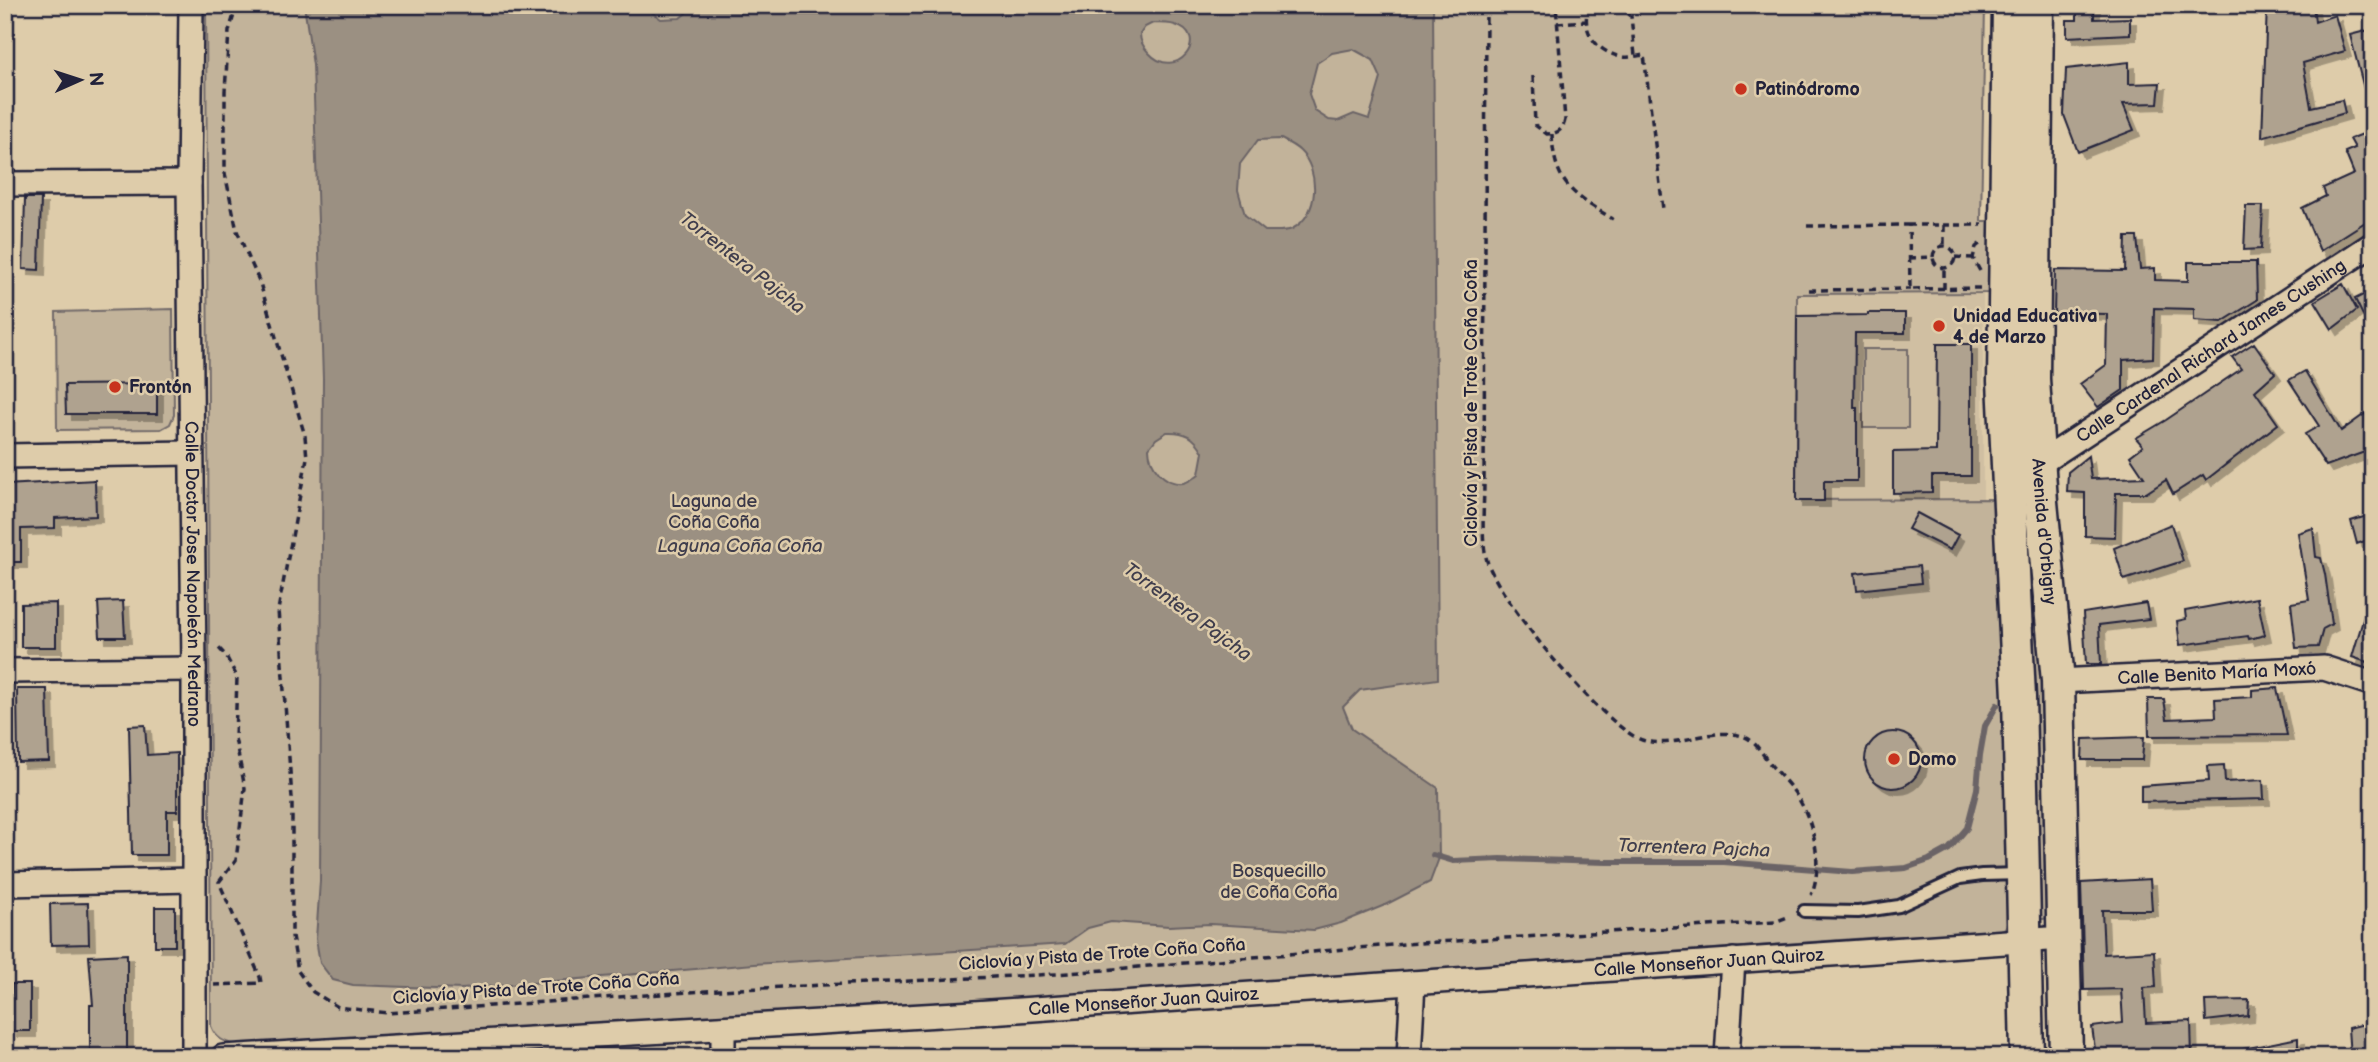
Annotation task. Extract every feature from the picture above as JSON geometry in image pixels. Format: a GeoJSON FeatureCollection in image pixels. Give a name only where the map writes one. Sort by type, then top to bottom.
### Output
{"type":"FeatureCollection","features":[{"type":"Feature","properties":{"kind":"main road","name":"Avenida d'Orbigny"},"geometry":{"type":"LineString","coordinates":[[2009,5],[2004,381],[2024,466],[2058,681],[2066,1057]]}},
{"type":"Feature","properties":{"kind":"main road","name":"Avenida d'Orbigny"},"geometry":{"type":"LineString","coordinates":[[2027,1057],[2019,697],[2024,466],[2034,379],[2037,5]]}},
{"type":"Feature","properties":{"kind":"street","name":"Calle Doctor Jose Napoleón Medrano"},"geometry":{"type":"LineString","coordinates":[[191,15],[189,183],[194,1057]]}},
{"type":"Feature","properties":{"kind":"street"},"geometry":{"type":"LineString","coordinates":[[5,184],[189,183]]}},
{"type":"Feature","properties":{"kind":"street","name":"Calle Cardenal Richard James Cushing"},"geometry":{"type":"LineString","coordinates":[[2024,466],[2373,244]]}},
{"type":"Feature","properties":{"kind":"street"},"geometry":{"type":"LineString","coordinates":[[5,456],[191,453]]}},
{"type":"Feature","properties":{"kind":"street"},"geometry":{"type":"LineString","coordinates":[[5,671],[193,659]]}},
{"type":"Feature","properties":{"kind":"street","name":"Calle Benito María Moxó"},"geometry":{"type":"LineString","coordinates":[[2058,681],[2323,668],[2373,684]]}},
{"type":"Feature","properties":{"kind":"street"},"geometry":{"type":"LineString","coordinates":[[5,884],[193,880]]}},
{"type":"Feature","properties":{"kind":"street","name":"Calle Monseñor Juan Quiroz"},"geometry":{"type":"LineString","coordinates":[[223,1057],[481,1050],[723,1028],[2063,938]]}},
{"type":"Feature","properties":{"kind":"street"},"geometry":{"type":"LineString","coordinates":[[1727,1057],[1733,960]]}},
{"type":"Feature","properties":{"kind":"street"},"geometry":{"type":"LineString","coordinates":[[1409,1057],[1413,983]]}},
{"type":"Feature","properties":{"kind":"street"},"geometry":{"type":"LineString","coordinates":[[723,1028],[723,1057]]}},
{"type":"Feature","properties":{"kind":"lane"},"geometry":{"type":"LineString","coordinates":[[1804,911],[1858,912],[1899,906],[1959,878],[2022,874]]}},
{"type":"Feature","properties":{"kind":"path","name":"Ciclovía y Pista de Trote Coña Coña"},"geometry":{"type":"LineString","coordinates":[[237,5],[229,32],[225,91],[225,173],[237,231],[260,283],[305,436],[307,458],[278,610],[292,798],[292,936],[298,971],[313,992],[338,1007],[388,1013],[719,990],[1057,974],[1404,944],[1775,922],[1804,911],[1815,886],[1816,855],[1813,832],[1801,801],[1751,740],[1735,733],[1662,743],[1641,739],[1612,720],[1537,641],[1498,584],[1486,558],[1486,5]]}},
{"type":"Feature","properties":{"kind":"path"},"geometry":{"type":"LineString","coordinates":[[1533,76],[1535,125],[1542,132],[1552,134],[1561,129],[1565,120],[1556,5]]}},
{"type":"Feature","properties":{"kind":"path"},"geometry":{"type":"LineString","coordinates":[[1588,5],[1586,30],[1593,41],[1622,58],[1644,55],[1663,209]]}},
{"type":"Feature","properties":{"kind":"path"},"geometry":{"type":"LineString","coordinates":[[1619,5],[1631,16],[1635,56]]}},
{"type":"Feature","properties":{"kind":"path"},"geometry":{"type":"LineString","coordinates":[[1557,23],[1585,20]]}},
{"type":"Feature","properties":{"kind":"path"},"geometry":{"type":"LineString","coordinates":[[1552,134],[1553,153],[1565,182],[1579,198],[1613,219]]}},
{"type":"Feature","properties":{"kind":"path"},"geometry":{"type":"LineString","coordinates":[[1909,225],[1910,289]]}},
{"type":"Feature","properties":{"kind":"path"},"geometry":{"type":"LineString","coordinates":[[1944,225],[1944,246]]}},
{"type":"Feature","properties":{"kind":"path"},"geometry":{"type":"LineString","coordinates":[[1807,226],[1985,225]]}},
{"type":"Feature","properties":{"kind":"path"},"geometry":{"type":"LineString","coordinates":[[1985,241],[1976,247],[1973,258],[1976,268],[1985,274]]}},
{"type":"Feature","properties":{"kind":"path"},"geometry":{"type":"LineString","coordinates":[[1944,246],[1951,248],[1955,257],[1951,266],[1944,268],[1935,264],[1933,257],[1936,251],[1944,246]]}},
{"type":"Feature","properties":{"kind":"path"},"geometry":{"type":"LineString","coordinates":[[1909,258],[1933,257]]}},
{"type":"Feature","properties":{"kind":"path"},"geometry":{"type":"LineString","coordinates":[[1955,257],[1973,258]]}},
{"type":"Feature","properties":{"kind":"path"},"geometry":{"type":"LineString","coordinates":[[1944,268],[1944,289]]}},
{"type":"Feature","properties":{"kind":"path"},"geometry":{"type":"LineString","coordinates":[[1809,290],[1985,288]]}},
{"type":"Feature","properties":{"kind":"path"},"geometry":{"type":"LineString","coordinates":[[193,659],[215,644],[226,656],[237,677],[235,737],[245,788],[236,860],[219,882],[261,984],[193,986]]}},
{"type":"Feature","properties":{"kind":"shaded area"},"geometry":{"type":"Polygon","coordinates":[[[1796,293],[1983,293],[1983,500],[1796,501],[1796,293]]]}},
{"type":"Feature","properties":{"kind":"green space","name":"Laguna Coña Coña"},"geometry":{"type":"Polygon","coordinates":[[[206,5],[1985,5],[1981,221],[1990,221],[1990,293],[1797,294],[1796,500],[1997,499],[2009,920],[2005,928],[1999,932],[1883,937],[1234,983],[849,1017],[816,1011],[237,1045],[224,1041],[215,1034],[211,1026],[206,5]]]}},
{"type":"Feature","properties":{"kind":"green space","name":"Frontón"},"geometry":{"type":"Polygon","coordinates":[[[173,309],[174,415],[170,424],[161,429],[57,430],[56,312],[173,309]]]}},
{"type":"Feature","properties":{"kind":"green space"},"geometry":{"type":"Polygon","coordinates":[[[1863,349],[1908,349],[1908,428],[1863,428],[1863,349]]]}},
{"type":"Feature","properties":{"kind":"green space"},"geometry":{"type":"Polygon","coordinates":[[[2024,494],[2030,495],[2043,691],[2049,918],[2036,920],[2024,494]]]}},
{"type":"Feature","properties":{"kind":"water","name":"Laguna Coña Coña"},"geometry":{"type":"Polygon","coordinates":[[[304,5],[648,5],[649,10],[661,19],[680,18],[696,5],[1433,5],[1438,679],[1360,690],[1343,707],[1352,729],[1438,788],[1439,858],[1430,882],[1385,905],[1341,923],[1314,930],[1111,922],[1088,928],[1065,944],[754,964],[462,989],[353,985],[333,980],[320,963],[316,939],[320,881],[323,379],[313,65],[304,5]],[[1153,23],[1145,27],[1140,34],[1141,42],[1159,61],[1170,63],[1179,60],[1190,47],[1190,38],[1186,31],[1175,25],[1153,23]],[[1353,49],[1332,53],[1317,63],[1309,94],[1315,111],[1329,120],[1338,121],[1354,114],[1369,119],[1381,78],[1373,60],[1353,49]],[[1281,139],[1258,140],[1240,164],[1238,190],[1245,215],[1265,231],[1292,229],[1308,214],[1312,203],[1314,180],[1311,169],[1300,151],[1281,139]],[[1167,432],[1149,448],[1159,473],[1176,483],[1189,481],[1199,474],[1203,452],[1197,442],[1184,434],[1173,432],[1167,432]]]}},
{"type":"Feature","properties":{"kind":"building"},"geometry":{"type":"Polygon","coordinates":[[[2077,5],[2094,5],[2094,19],[2130,18],[2130,34],[2067,37],[2067,20],[2077,20],[2077,5]]]}},
{"type":"Feature","properties":{"kind":"building"},"geometry":{"type":"Polygon","coordinates":[[[2267,5],[2313,5],[2315,22],[2335,15],[2345,51],[2303,63],[2311,107],[2342,100],[2345,113],[2262,137],[2267,5]]]}},
{"type":"Feature","properties":{"kind":"building"},"geometry":{"type":"Polygon","coordinates":[[[2373,29],[2373,99],[2367,100],[2350,35],[2373,29]]]}},
{"type":"Feature","properties":{"kind":"building"},"geometry":{"type":"Polygon","coordinates":[[[2129,62],[2129,84],[2160,83],[2158,103],[2123,104],[2134,130],[2078,152],[2064,115],[2066,69],[2129,62]]]}},
{"type":"Feature","properties":{"kind":"building"},"geometry":{"type":"Polygon","coordinates":[[[2373,130],[2373,217],[2320,251],[2302,208],[2326,196],[2323,188],[2354,174],[2345,152],[2355,148],[2350,139],[2373,130]]]}},
{"type":"Feature","properties":{"kind":"building"},"geometry":{"type":"Polygon","coordinates":[[[25,198],[41,198],[39,270],[23,269],[25,198]]]}},
{"type":"Feature","properties":{"kind":"building"},"geometry":{"type":"Polygon","coordinates":[[[2246,206],[2263,206],[2261,249],[2244,250],[2246,206]]]}},
{"type":"Feature","properties":{"kind":"building"},"geometry":{"type":"Polygon","coordinates":[[[2126,237],[2137,237],[2140,269],[2155,268],[2155,280],[2188,281],[2188,262],[2256,262],[2257,300],[2222,322],[2194,320],[2194,309],[2154,308],[2153,358],[2123,360],[2123,390],[2098,407],[2080,384],[2106,365],[2107,314],[2054,313],[2055,270],[2125,271],[2126,237]]]}},
{"type":"Feature","properties":{"kind":"building"},"geometry":{"type":"Polygon","coordinates":[[[2343,284],[2357,310],[2332,329],[2315,301],[2343,284]]]}},
{"type":"Feature","properties":{"kind":"building"},"geometry":{"type":"Polygon","coordinates":[[[2373,290],[2373,336],[2355,299],[2373,290]]]}},
{"type":"Feature","properties":{"kind":"building"},"geometry":{"type":"Polygon","coordinates":[[[1905,313],[1905,333],[1855,333],[1857,481],[1824,481],[1824,501],[1796,501],[1797,316],[1905,313]]]}},
{"type":"Feature","properties":{"kind":"building"},"geometry":{"type":"Polygon","coordinates":[[[2254,343],[2275,373],[2255,391],[2278,424],[2206,480],[2203,475],[2173,494],[2166,480],[2146,493],[2116,493],[2115,537],[2085,536],[2085,493],[2067,492],[2068,472],[2088,456],[2091,479],[2144,477],[2130,456],[2143,446],[2136,438],[2241,369],[2232,357],[2254,343]]]}},
{"type":"Feature","properties":{"kind":"building"},"geometry":{"type":"Polygon","coordinates":[[[1937,344],[1971,344],[1971,476],[1932,476],[1932,492],[1893,493],[1893,452],[1936,451],[1937,344]]]}},
{"type":"Feature","properties":{"kind":"building"},"geometry":{"type":"Polygon","coordinates":[[[2305,371],[2341,431],[2373,408],[2373,449],[2326,466],[2305,434],[2319,426],[2289,380],[2305,371]]]}},
{"type":"Feature","properties":{"kind":"building"},"geometry":{"type":"Polygon","coordinates":[[[157,384],[157,414],[66,414],[65,385],[157,384]]]}},
{"type":"Feature","properties":{"kind":"building"},"geometry":{"type":"Polygon","coordinates":[[[95,480],[96,516],[55,518],[55,528],[21,529],[21,562],[5,562],[5,485],[95,480]]]}},
{"type":"Feature","properties":{"kind":"building"},"geometry":{"type":"Polygon","coordinates":[[[1917,513],[1958,535],[1950,550],[1908,529],[1917,513]]]}},
{"type":"Feature","properties":{"kind":"building"},"geometry":{"type":"Polygon","coordinates":[[[2373,514],[2373,538],[2357,544],[2351,521],[2373,514]]]}},
{"type":"Feature","properties":{"kind":"building"},"geometry":{"type":"Polygon","coordinates":[[[2171,524],[2183,561],[2124,580],[2114,548],[2171,524]]]}},
{"type":"Feature","properties":{"kind":"building"},"geometry":{"type":"Polygon","coordinates":[[[2313,528],[2316,557],[2321,558],[2325,574],[2332,624],[2323,629],[2318,647],[2296,648],[2291,603],[2309,600],[2298,533],[2313,528]]]}},
{"type":"Feature","properties":{"kind":"building"},"geometry":{"type":"Polygon","coordinates":[[[1919,566],[1921,583],[1857,590],[1855,573],[1919,566]]]}},
{"type":"Feature","properties":{"kind":"building"},"geometry":{"type":"Polygon","coordinates":[[[2257,598],[2265,635],[2249,639],[2248,636],[2180,645],[2177,621],[2186,619],[2185,611],[2257,598]]]}},
{"type":"Feature","properties":{"kind":"building"},"geometry":{"type":"Polygon","coordinates":[[[123,601],[125,637],[100,637],[98,602],[123,601]]]}},
{"type":"Feature","properties":{"kind":"building"},"geometry":{"type":"Polygon","coordinates":[[[56,603],[56,647],[21,647],[21,604],[56,603]]]}},
{"type":"Feature","properties":{"kind":"building"},"geometry":{"type":"Polygon","coordinates":[[[2146,603],[2149,619],[2099,625],[2101,664],[2086,664],[2083,613],[2146,603]]]}},
{"type":"Feature","properties":{"kind":"building"},"geometry":{"type":"Polygon","coordinates":[[[2368,603],[2373,604],[2373,664],[2352,657],[2368,603]]]}},
{"type":"Feature","properties":{"kind":"building"},"geometry":{"type":"Polygon","coordinates":[[[2277,688],[2287,735],[2149,736],[2148,699],[2164,699],[2167,719],[2216,717],[2215,699],[2252,697],[2252,690],[2277,688]]]}},
{"type":"Feature","properties":{"kind":"building"},"geometry":{"type":"Polygon","coordinates":[[[17,689],[47,689],[49,761],[18,762],[17,689]]]}},
{"type":"Feature","properties":{"kind":"building"},"geometry":{"type":"Polygon","coordinates":[[[145,725],[147,755],[177,753],[177,811],[167,811],[167,855],[132,855],[129,726],[145,725]]]}},
{"type":"Feature","properties":{"kind":"building","name":"Domo"},"geometry":{"type":"Polygon","coordinates":[[[1893,732],[1913,740],[1921,760],[1913,780],[1893,788],[1873,780],[1865,760],[1873,740],[1893,732]]]}},
{"type":"Feature","properties":{"kind":"building"},"geometry":{"type":"Polygon","coordinates":[[[2144,737],[2142,760],[2082,760],[2083,739],[2144,737]]]}},
{"type":"Feature","properties":{"kind":"building"},"geometry":{"type":"Polygon","coordinates":[[[2224,765],[2225,782],[2263,780],[2264,799],[2141,802],[2141,786],[2209,781],[2208,766],[2224,765]]]}},
{"type":"Feature","properties":{"kind":"building"},"geometry":{"type":"Polygon","coordinates":[[[2150,879],[2152,910],[2102,910],[2104,954],[2154,951],[2156,987],[2144,988],[2146,1023],[2191,1021],[2192,1057],[2154,1057],[2154,1053],[2096,1057],[2092,1027],[2123,1023],[2121,989],[2084,990],[2081,883],[2150,879]]]}},
{"type":"Feature","properties":{"kind":"building"},"geometry":{"type":"Polygon","coordinates":[[[88,903],[89,944],[51,945],[50,904],[88,903]]]}},
{"type":"Feature","properties":{"kind":"building"},"geometry":{"type":"Polygon","coordinates":[[[155,907],[175,907],[175,946],[155,946],[155,907]]]}},
{"type":"Feature","properties":{"kind":"building"},"geometry":{"type":"Polygon","coordinates":[[[127,954],[127,1057],[90,1057],[90,1005],[93,1005],[89,956],[127,954]]]}},
{"type":"Feature","properties":{"kind":"building"},"geometry":{"type":"Polygon","coordinates":[[[12,984],[30,984],[30,1031],[11,1031],[12,984]]]}},
{"type":"Feature","properties":{"kind":"building"},"geometry":{"type":"Polygon","coordinates":[[[2249,1000],[2248,1016],[2206,1021],[2205,1001],[2249,1000]]]}},
{"type":"Feature","properties":{"kind":"building"},"geometry":{"type":"Polygon","coordinates":[[[2373,1022],[2373,1057],[2350,1057],[2348,1028],[2373,1022]]]}},
{"type":"Feature","properties":{"kind":"building"},"geometry":{"type":"Polygon","coordinates":[[[2298,1038],[2298,1057],[2244,1057],[2243,1049],[2298,1038]]]}},
{"type":"Feature","properties":{"kind":"waterway","name":"Torrentera Pajcha"},"geometry":{"type":"LineString","coordinates":[[1433,855],[1453,861],[1501,859],[1724,862],[1852,872],[1906,868],[1949,849],[1967,828],[1977,789],[1985,726],[1997,705]]}},
{"type":"Feature","properties":{"kind":"place","name":"Patinódromo"},"geometry":{"type":"Point","coordinates":[1741,89]}},
{"type":"Feature","properties":{"kind":"place","name":"Unidad Educativa 4 de Marzo"},"geometry":{"type":"Point","coordinates":[1939,326]}},
{"type":"Feature","properties":{"kind":"place","name":"Frontón"},"geometry":{"type":"Point","coordinates":[115,387]}},
{"type":"Feature","properties":{"kind":"place","name":"Domo"},"geometry":{"type":"Point","coordinates":[1894,759]}},
{"type":"Feature","properties":{"kind":"park label","name":"Laguna de Coña Coña"},"geometry":{"type":"Point","coordinates":[714,511]}},
{"type":"Feature","properties":{"kind":"park label","name":"Bosquecillo de Coña Coña"},"geometry":{"type":"Point","coordinates":[1279,882]}}]}
